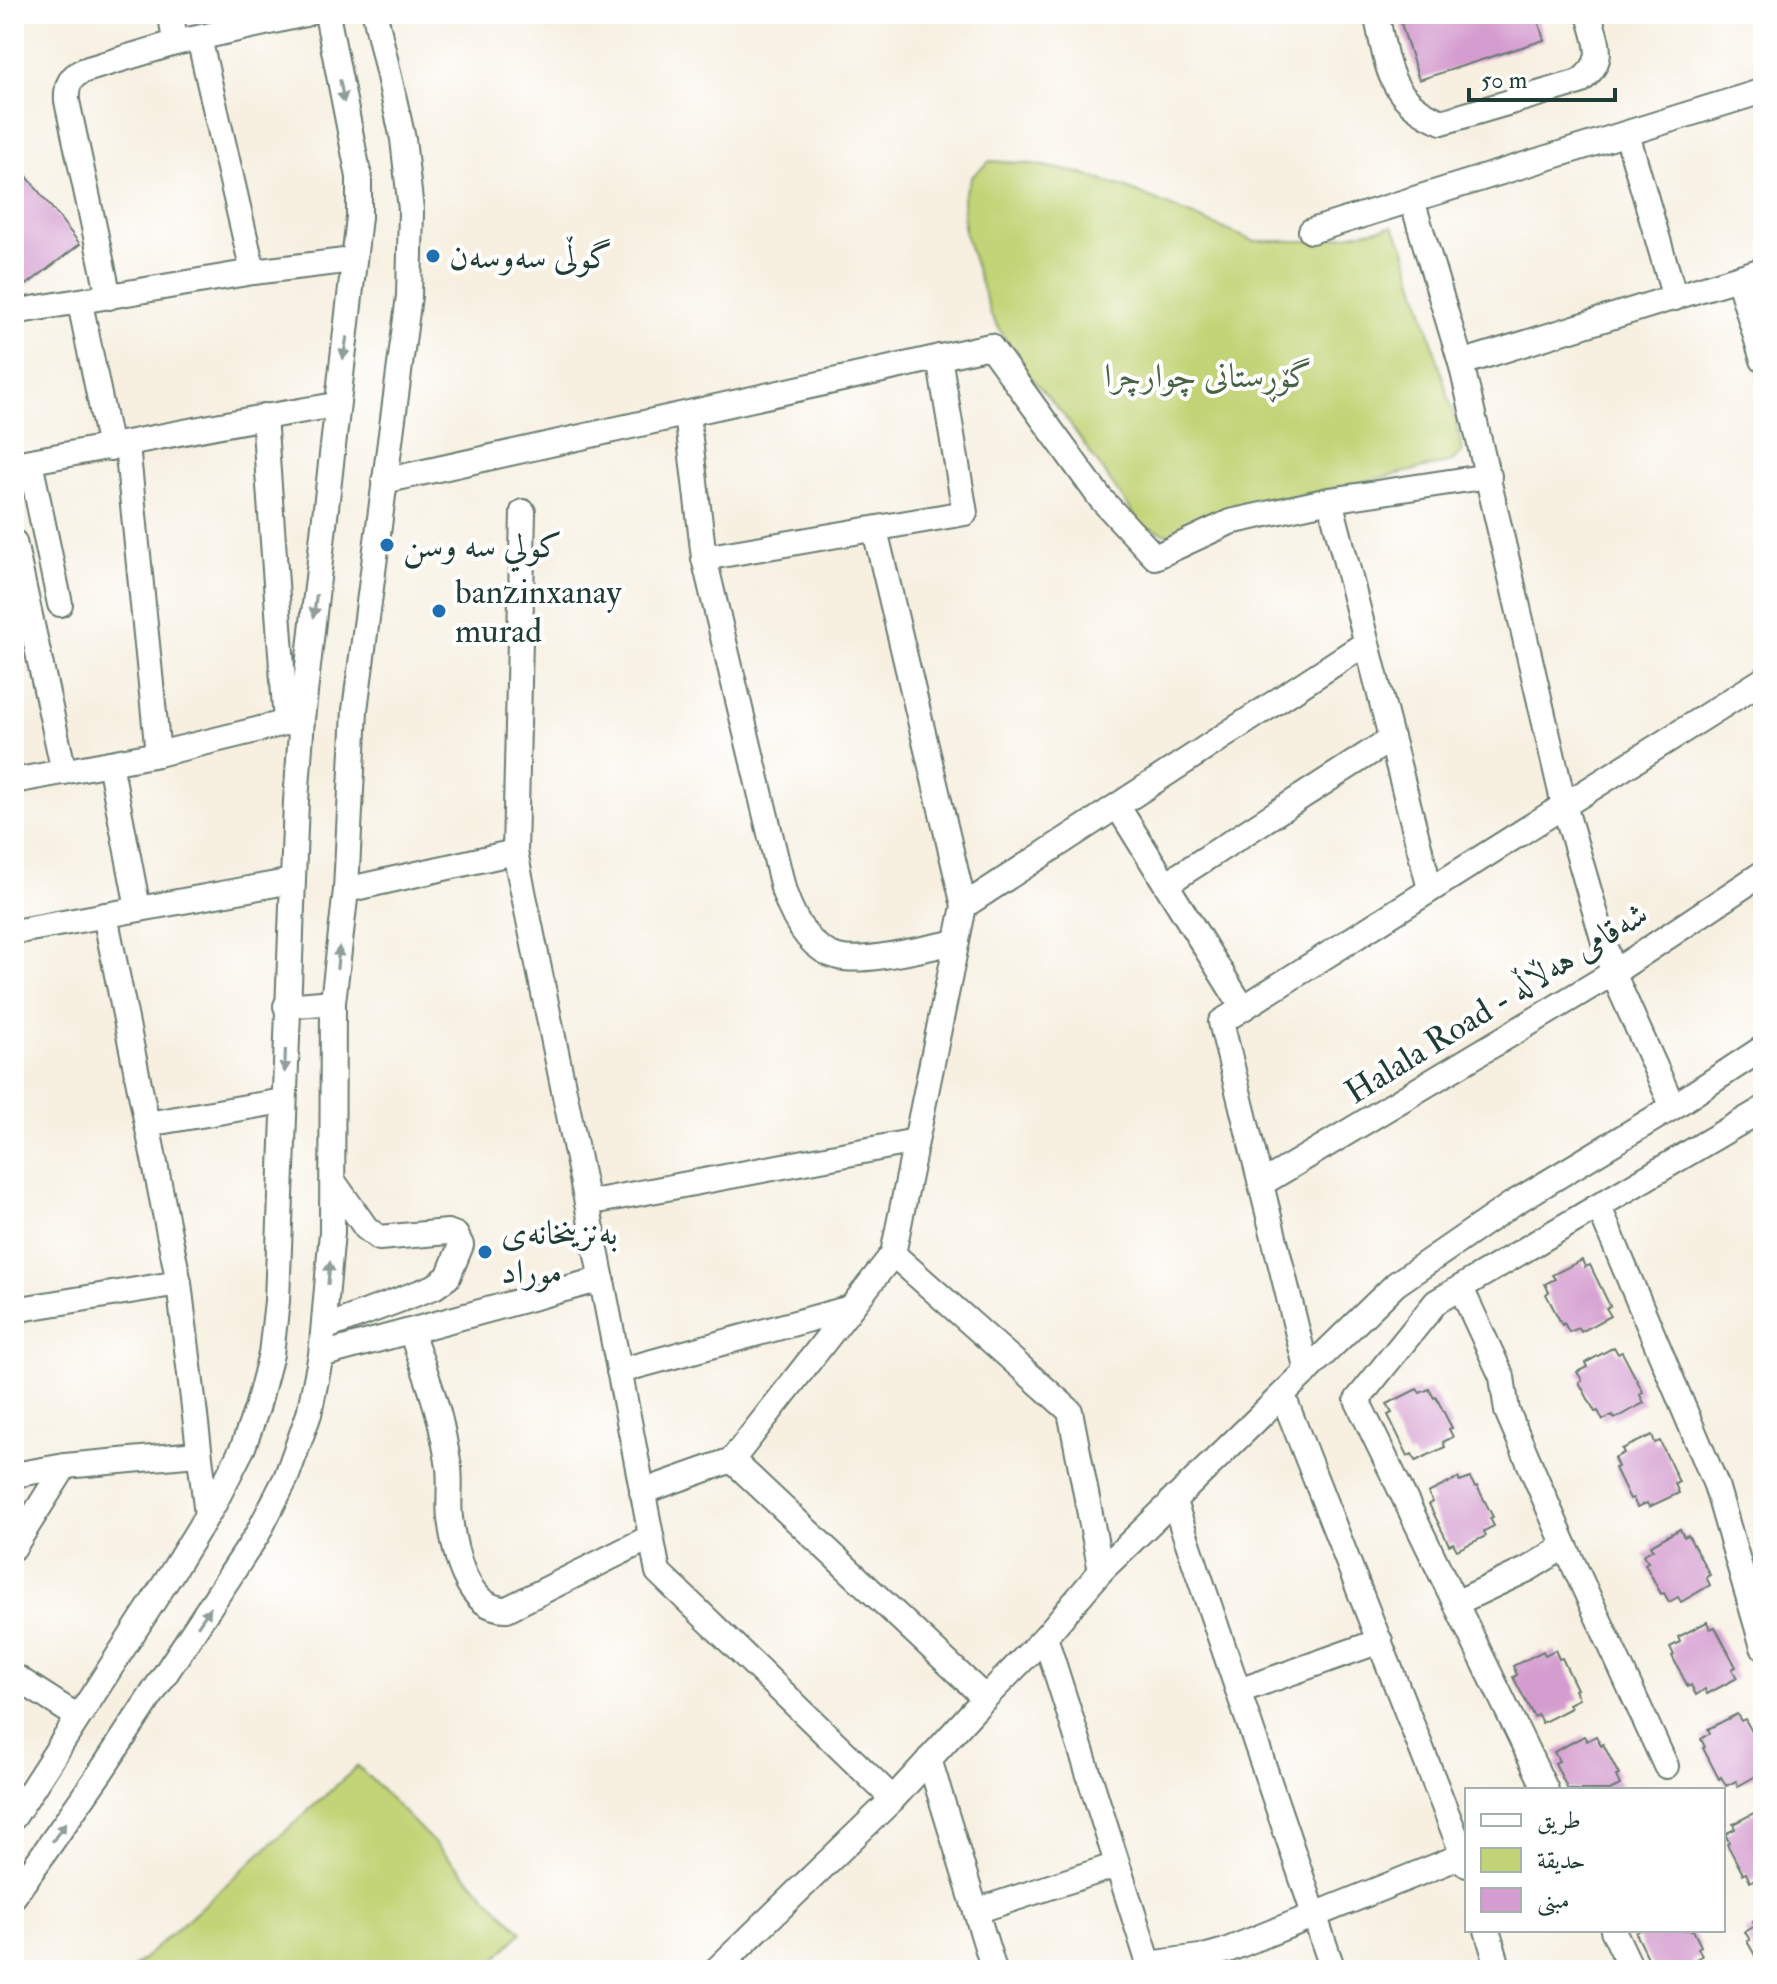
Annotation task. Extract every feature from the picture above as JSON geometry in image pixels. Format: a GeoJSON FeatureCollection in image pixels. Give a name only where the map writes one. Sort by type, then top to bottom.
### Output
{"type":"FeatureCollection","features":[{"type":"Feature","properties":{"kind":"street"},"geometry":{"type":"LineString","coordinates":[[171,14],[187,40],[253,272]]}},
{"type":"Feature","properties":{"kind":"street"},"geometry":{"type":"LineString","coordinates":[[109,297],[67,90],[76,74],[187,40],[305,14]]}},
{"type":"Feature","properties":{"kind":"street"},"geometry":{"type":"LineString","coordinates":[[294,721],[348,332],[359,217],[359,177],[327,14]]}},
{"type":"Feature","properties":{"kind":"street"},"geometry":{"type":"LineString","coordinates":[[14,1896],[111,1757],[257,1535],[286,1478],[309,1414],[321,1355],[332,1232],[333,1002],[346,890],[355,710],[409,296],[411,210],[403,139],[375,14]]}},
{"type":"Feature","properties":{"kind":"street"},"geometry":{"type":"LineString","coordinates":[[1376,14],[1392,82],[1420,113],[1442,122],[1579,82],[1595,66],[1600,55],[1589,14]]}},
{"type":"Feature","properties":{"kind":"street"},"geometry":{"type":"LineString","coordinates":[[1311,231],[1763,91]]}},
{"type":"Feature","properties":{"kind":"street"},"geometry":{"type":"LineString","coordinates":[[1627,134],[1675,298]]}},
{"type":"Feature","properties":{"kind":"street"},"geometry":{"type":"LineString","coordinates":[[1412,200],[1461,363],[1564,805],[1613,973],[1673,1107]]}},
{"type":"Feature","properties":{"kind":"street"},"geometry":{"type":"LineString","coordinates":[[14,312],[253,272],[353,260]]}},
{"type":"Feature","properties":{"kind":"street"},"geometry":{"type":"LineString","coordinates":[[1461,363],[1763,270]]}},
{"type":"Feature","properties":{"kind":"street"},"geometry":{"type":"LineString","coordinates":[[1738,278],[1763,360]]}},
{"type":"Feature","properties":{"kind":"street"},"geometry":{"type":"LineString","coordinates":[[80,303],[118,446],[158,754]]}},
{"type":"Feature","properties":{"kind":"street"},"geometry":{"type":"LineString","coordinates":[[384,481],[990,346],[1101,499],[1155,557],[1230,522],[1330,500],[1489,476]]}},
{"type":"Feature","properties":{"kind":"street"},"geometry":{"type":"LineString","coordinates":[[704,558],[965,513],[939,357]]}},
{"type":"Feature","properties":{"kind":"street"},"geometry":{"type":"LineString","coordinates":[[60,604],[22,463],[264,416],[337,405]]}},
{"type":"Feature","properties":{"kind":"street"},"geometry":{"type":"LineString","coordinates":[[687,414],[704,558],[793,919],[813,943],[837,957],[862,958],[957,942]]}},
{"type":"Feature","properties":{"kind":"street"},"geometry":{"type":"LineString","coordinates":[[14,1817],[207,1515],[243,1447],[271,1354],[277,1301],[292,881],[294,721],[264,416]]}},
{"type":"Feature","properties":{"kind":"street"},"geometry":{"type":"LineString","coordinates":[[1330,500],[1430,889]]}},
{"type":"Feature","properties":{"kind":"street"},"geometry":{"type":"LineString","coordinates":[[523,512],[515,852],[658,1572],[893,1799]]}},
{"type":"Feature","properties":{"kind":"street"},"geometry":{"type":"LineString","coordinates":[[642,1492],[732,1460],[893,1254],[964,906],[875,530]]}},
{"type":"Feature","properties":{"kind":"street"},"geometry":{"type":"LineString","coordinates":[[14,542],[64,772]]}},
{"type":"Feature","properties":{"kind":"street"},"geometry":{"type":"LineString","coordinates":[[964,906],[1366,643]]}},
{"type":"Feature","properties":{"kind":"street"},"geometry":{"type":"LineString","coordinates":[[1307,1371],[1221,1022],[1763,680]]}},
{"type":"Feature","properties":{"kind":"street"},"geometry":{"type":"LineString","coordinates":[[14,781],[158,754],[294,721]]}},
{"type":"Feature","properties":{"kind":"street"},"geometry":{"type":"LineString","coordinates":[[1166,884],[1391,739]]}},
{"type":"Feature","properties":{"kind":"street"},"geometry":{"type":"LineString","coordinates":[[110,763],[138,908]]}},
{"type":"Feature","properties":{"kind":"street"},"geometry":{"type":"LineString","coordinates":[[1118,807],[1243,1008]]}},
{"type":"Feature","properties":{"kind":"street"},"geometry":{"type":"LineString","coordinates":[[346,890],[515,852]]}},
{"type":"Feature","properties":{"kind":"street","name":"Halala Road - شەقامی هەڵاڵە"},"geometry":{"type":"LineString","coordinates":[[1261,1184],[1613,973],[1763,873]]}},
{"type":"Feature","properties":{"kind":"street"},"geometry":{"type":"LineString","coordinates":[[14,932],[292,881]]}},
{"type":"Feature","properties":{"kind":"street"},"geometry":{"type":"LineString","coordinates":[[105,915],[179,1283],[197,1454],[207,1515]]}},
{"type":"Feature","properties":{"kind":"street"},"geometry":{"type":"LineString","coordinates":[[286,1006],[333,1002]]}},
{"type":"Feature","properties":{"kind":"street"},"geometry":{"type":"LineString","coordinates":[[716,1970],[893,1799],[1045,1637],[1101,1571],[1396,1284],[1512,1204],[1673,1107],[1763,1048]]}},
{"type":"Feature","properties":{"kind":"street"},"geometry":{"type":"LineString","coordinates":[[147,1124],[283,1101]]}},
{"type":"Feature","properties":{"kind":"street"},"geometry":{"type":"LineString","coordinates":[[1545,1788],[1357,1400],[1436,1302],[1762,1112]]}},
{"type":"Feature","properties":{"kind":"street"},"geometry":{"type":"LineString","coordinates":[[587,1203],[916,1141]]}},
{"type":"Feature","properties":{"kind":"street"},"geometry":{"type":"LineString","coordinates":[[324,1328],[434,1287],[448,1277],[461,1245],[456,1235],[448,1232],[379,1238],[366,1228],[333,1181]]}},
{"type":"Feature","properties":{"kind":"street"},"geometry":{"type":"LineString","coordinates":[[1599,1207],[1716,1485],[1763,1647]]}},
{"type":"Feature","properties":{"kind":"street"},"geometry":{"type":"LineString","coordinates":[[893,1254],[1070,1411],[1101,1571]]}},
{"type":"Feature","properties":{"kind":"street"},"geometry":{"type":"LineString","coordinates":[[321,1355],[602,1279]]}},
{"type":"Feature","properties":{"kind":"street"},"geometry":{"type":"LineString","coordinates":[[15,1305],[179,1283]]}},
{"type":"Feature","properties":{"kind":"street"},"geometry":{"type":"LineString","coordinates":[[1461,1288],[1502,1377],[1507,1411],[1666,1766]]}},
{"type":"Feature","properties":{"kind":"street"},"geometry":{"type":"LineString","coordinates":[[619,1371],[850,1308]]}},
{"type":"Feature","properties":{"kind":"street"},"geometry":{"type":"LineString","coordinates":[[411,1331],[441,1423],[449,1469],[449,1515],[455,1545],[463,1572],[480,1600],[495,1609],[507,1609],[651,1537]]}},
{"type":"Feature","properties":{"kind":"street"},"geometry":{"type":"LineString","coordinates":[[1283,1396],[1465,1857]]}},
{"type":"Feature","properties":{"kind":"street"},"geometry":{"type":"LineString","coordinates":[[14,1475],[65,1466],[197,1454]]}},
{"type":"Feature","properties":{"kind":"street"},"geometry":{"type":"LineString","coordinates":[[732,1460],[985,1698]]}},
{"type":"Feature","properties":{"kind":"street"},"geometry":{"type":"LineString","coordinates":[[14,1547],[65,1466]]}},
{"type":"Feature","properties":{"kind":"street"},"geometry":{"type":"LineString","coordinates":[[1173,1499],[1333,1970]]}},
{"type":"Feature","properties":{"kind":"street"},"geometry":{"type":"LineString","coordinates":[[1456,1603],[1528,1569],[1565,1546]]}},
{"type":"Feature","properties":{"kind":"street"},"geometry":{"type":"LineString","coordinates":[[1045,1637],[1150,1967],[1225,1951],[1315,1913],[1465,1860]]}},
{"type":"Feature","properties":{"kind":"street"},"geometry":{"type":"LineString","coordinates":[[1239,1691],[1380,1641]]}},
{"type":"Feature","properties":{"kind":"street"},"geometry":{"type":"LineString","coordinates":[[14,1676],[78,1717]]}},
{"type":"Feature","properties":{"kind":"street"},"geometry":{"type":"LineString","coordinates":[[929,1759],[994,1970]]}},
{"type":"Feature","properties":{"kind":"street"},"geometry":{"type":"LineString","coordinates":[[976,1911],[1117,1865]]}},
{"type":"Feature","properties":{"kind":"street"},"geometry":{"type":"LineString","coordinates":[[1488,1932],[1499,1970]]}},
{"type":"Feature","properties":{"kind":"street"},"geometry":{"type":"LineString","coordinates":[[1614,1932],[1632,1970]]}},
{"type":"Feature","properties":{"kind":"green space","name":"گۆڕستانی چوارچرا"},"geometry":{"type":"Polygon","coordinates":[[[990,161],[1032,164],[1075,172],[1124,187],[1253,241],[1315,241],[1393,226],[1404,246],[1462,452],[1451,462],[1268,503],[1174,536],[1142,526],[1062,413],[1021,366],[991,315],[964,231],[963,197],[972,176],[990,161]]]}},
{"type":"Feature","properties":{"kind":"green space"},"geometry":{"type":"Polygon","coordinates":[[[358,1766],[522,1932],[485,1970],[131,1970],[358,1766]]]}},
{"type":"Feature","properties":{"kind":"building"},"geometry":{"type":"Polygon","coordinates":[[[1398,14],[1536,14],[1544,40],[1419,80],[1398,14]]]}},
{"type":"Feature","properties":{"kind":"building"},"geometry":{"type":"Polygon","coordinates":[[[14,160],[80,244],[16,293],[14,289],[14,160]]]}},
{"type":"Feature","properties":{"kind":"building"},"geometry":{"type":"Polygon","coordinates":[[[1582,1260],[1585,1267],[1590,1265],[1610,1306],[1606,1308],[1611,1316],[1581,1332],[1579,1328],[1569,1332],[1546,1294],[1549,1292],[1545,1284],[1555,1279],[1552,1275],[1582,1260]]]}},
{"type":"Feature","properties":{"kind":"building"},"geometry":{"type":"Polygon","coordinates":[[[1614,1347],[1618,1354],[1622,1352],[1643,1392],[1640,1395],[1644,1403],[1614,1419],[1612,1415],[1603,1420],[1598,1411],[1595,1412],[1577,1372],[1587,1367],[1585,1363],[1614,1347]]]}},
{"type":"Feature","properties":{"kind":"building"},"geometry":{"type":"Polygon","coordinates":[[[1417,1389],[1420,1393],[1429,1389],[1436,1397],[1452,1428],[1449,1429],[1453,1437],[1443,1442],[1445,1447],[1416,1461],[1412,1454],[1408,1456],[1388,1415],[1392,1413],[1387,1404],[1417,1389]]]}},
{"type":"Feature","properties":{"kind":"building"},"geometry":{"type":"Polygon","coordinates":[[[1652,1435],[1655,1443],[1660,1441],[1679,1482],[1675,1484],[1679,1493],[1649,1507],[1647,1503],[1637,1507],[1615,1468],[1618,1467],[1614,1458],[1624,1453],[1622,1449],[1652,1435]]]}},
{"type":"Feature","properties":{"kind":"building"},"geometry":{"type":"Polygon","coordinates":[[[1458,1478],[1460,1482],[1470,1478],[1477,1486],[1493,1517],[1490,1518],[1494,1526],[1484,1531],[1486,1536],[1457,1550],[1453,1543],[1449,1545],[1429,1504],[1433,1502],[1428,1493],[1458,1478]]]}},
{"type":"Feature","properties":{"kind":"building"},"geometry":{"type":"Polygon","coordinates":[[[1680,1529],[1684,1537],[1688,1535],[1710,1575],[1706,1577],[1710,1585],[1681,1602],[1678,1597],[1669,1602],[1664,1593],[1661,1594],[1643,1555],[1653,1549],[1651,1545],[1680,1529]]]}},
{"type":"Feature","properties":{"kind":"building"},"geometry":{"type":"Polygon","coordinates":[[[1707,1622],[1710,1629],[1715,1627],[1736,1667],[1732,1669],[1737,1678],[1707,1694],[1705,1689],[1696,1695],[1691,1685],[1688,1687],[1670,1647],[1680,1642],[1678,1637],[1707,1622]]]}},
{"type":"Feature","properties":{"kind":"building"},"geometry":{"type":"Polygon","coordinates":[[[1555,1650],[1559,1659],[1562,1658],[1579,1699],[1569,1704],[1571,1708],[1542,1723],[1538,1715],[1534,1717],[1513,1677],[1517,1675],[1513,1666],[1543,1651],[1545,1655],[1555,1650]]]}},
{"type":"Feature","properties":{"kind":"building"},"geometry":{"type":"Polygon","coordinates":[[[1737,1714],[1741,1721],[1745,1719],[1763,1752],[1763,1772],[1738,1786],[1736,1781],[1726,1786],[1721,1777],[1719,1779],[1701,1739],[1710,1733],[1708,1729],[1737,1714]]]}},
{"type":"Feature","properties":{"kind":"building"},"geometry":{"type":"Polygon","coordinates":[[[1584,1736],[1587,1741],[1596,1736],[1619,1775],[1616,1776],[1620,1785],[1614,1788],[1567,1788],[1555,1763],[1559,1761],[1554,1752],[1584,1736]]]}},
{"type":"Feature","properties":{"kind":"building"},"geometry":{"type":"Polygon","coordinates":[[[1761,1809],[1763,1883],[1760,1877],[1750,1882],[1746,1873],[1743,1874],[1725,1834],[1735,1829],[1733,1824],[1761,1809]]]}},
{"type":"Feature","properties":{"kind":"building"},"geometry":{"type":"Polygon","coordinates":[[[1763,1917],[1763,1970],[1745,1932],[1755,1926],[1753,1922],[1763,1917]]]}},
{"type":"Feature","properties":{"kind":"building"},"geometry":{"type":"Polygon","coordinates":[[[1694,1932],[1702,1956],[1684,1970],[1654,1970],[1636,1933],[1694,1932]]]}},
{"type":"Feature","properties":{"kind":"place","name":"گوڵی سەوسەن"},"geometry":{"type":"Point","coordinates":[433,256]}},
{"type":"Feature","properties":{"kind":"place","name":"كولي سه وسن"},"geometry":{"type":"Point","coordinates":[387,545]}},
{"type":"Feature","properties":{"kind":"place","name":"banzinxanay murad"},"geometry":{"type":"Point","coordinates":[439,611]}},
{"type":"Feature","properties":{"kind":"place","name":"بەنزینخانەی موراد"},"geometry":{"type":"Point","coordinates":[485,1252]}}]}
